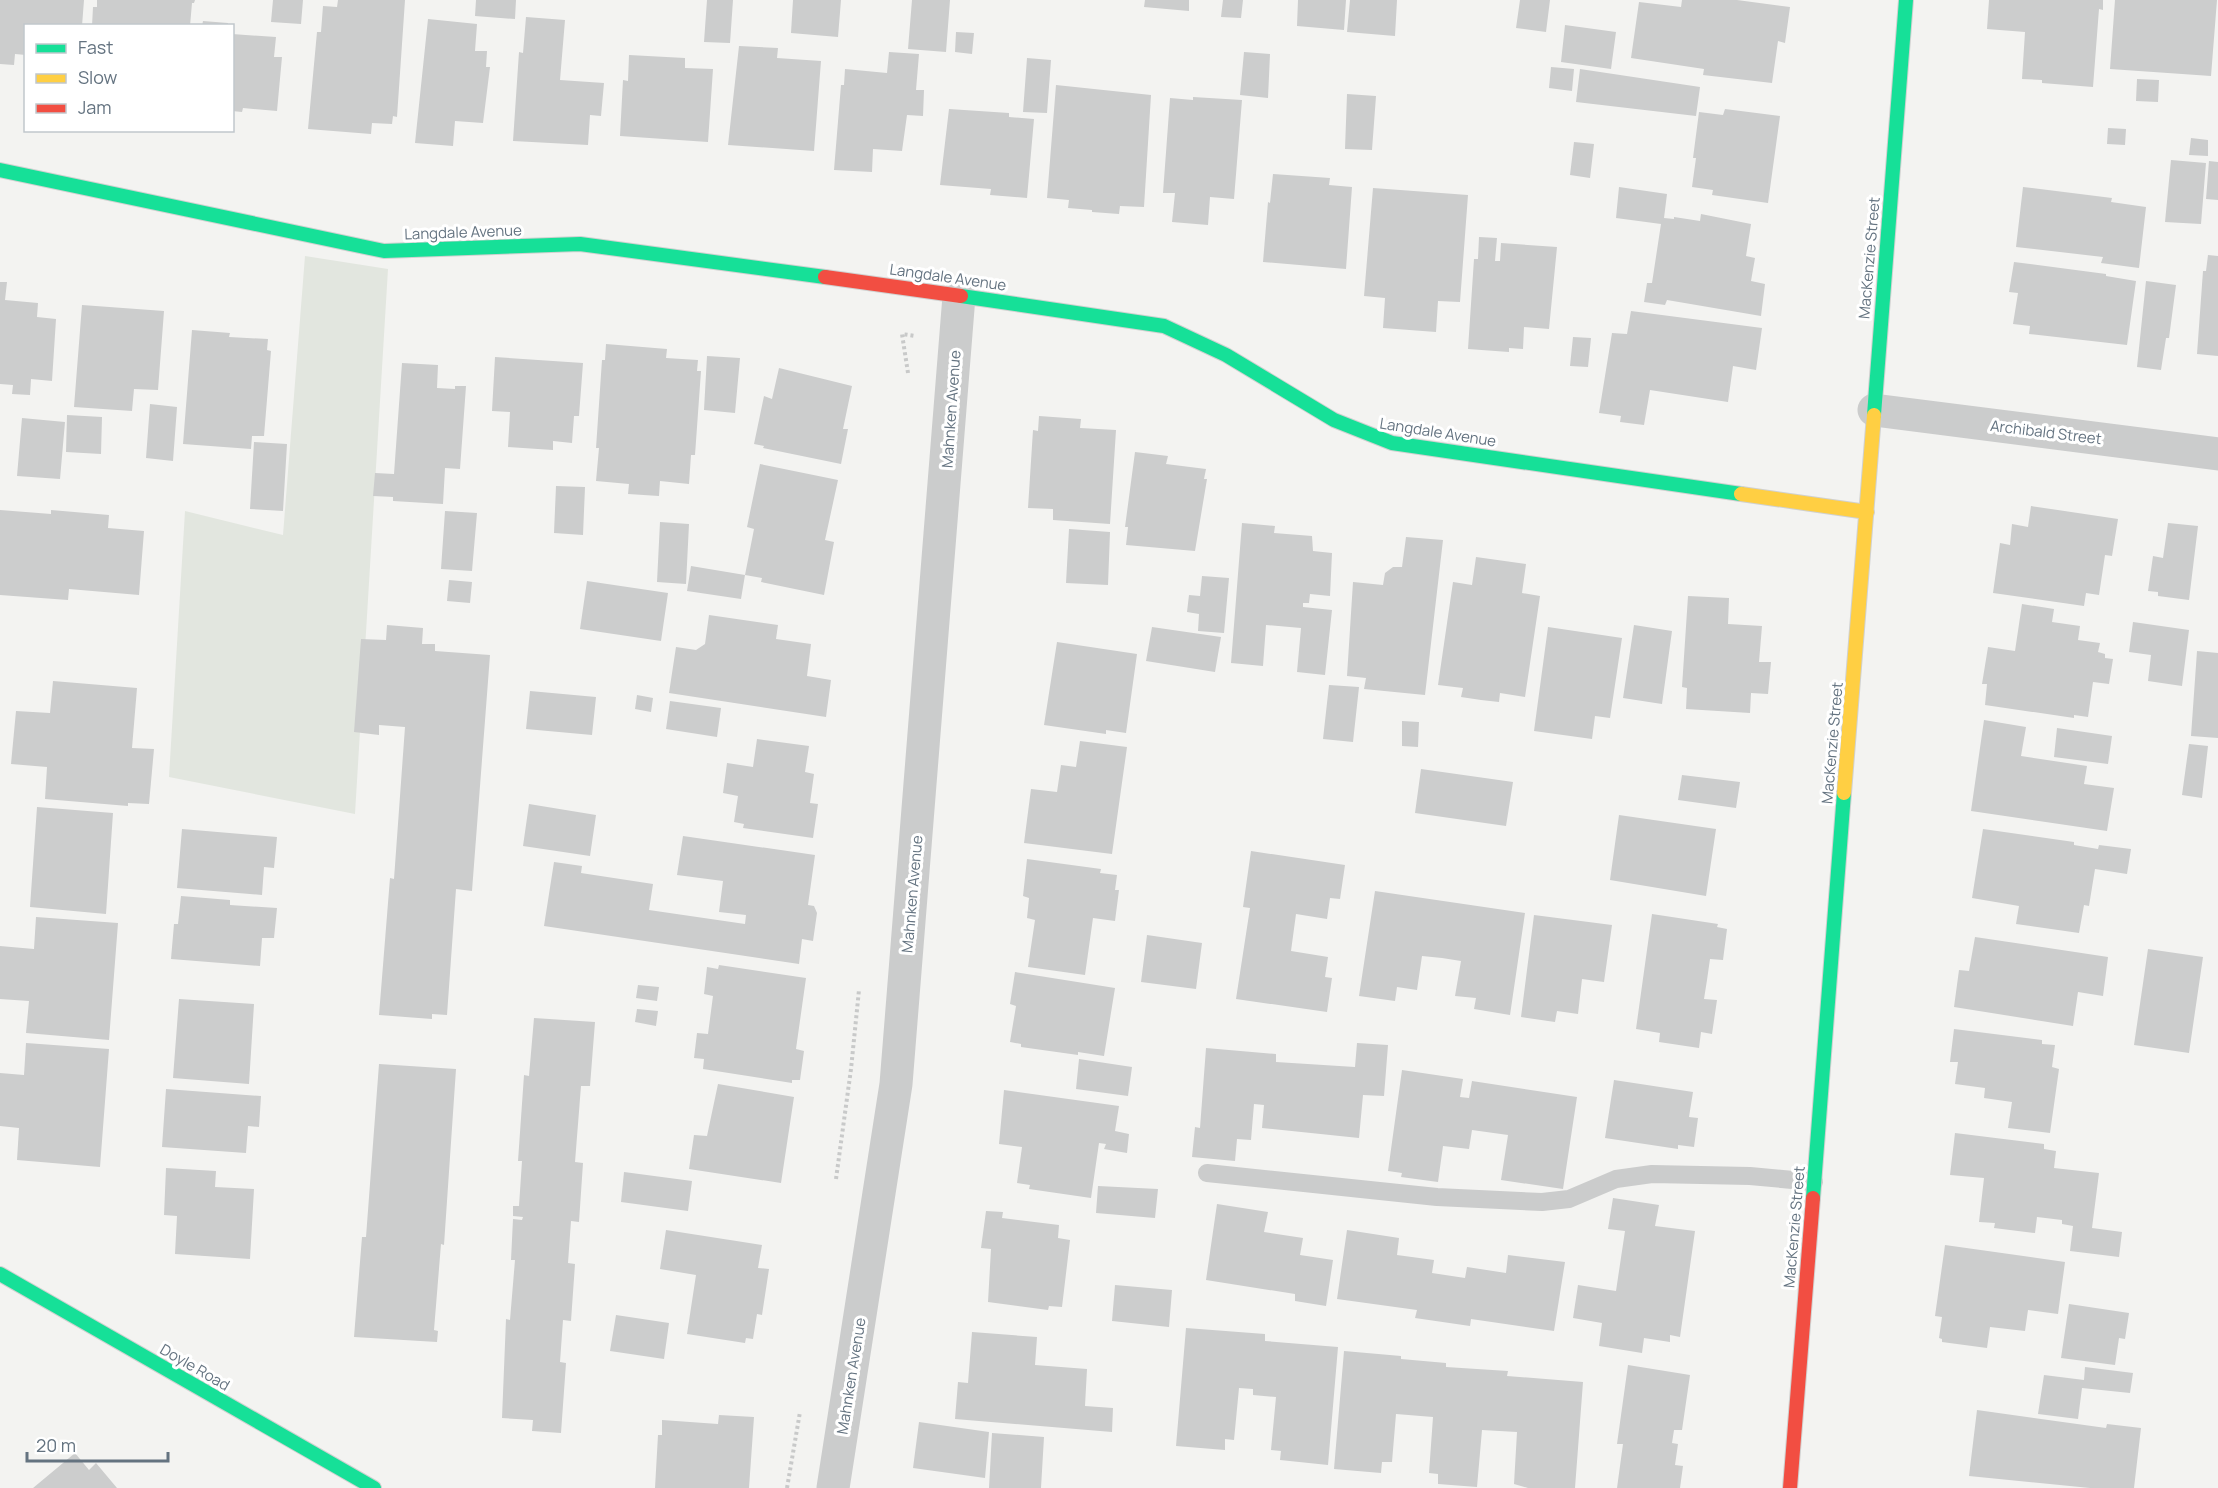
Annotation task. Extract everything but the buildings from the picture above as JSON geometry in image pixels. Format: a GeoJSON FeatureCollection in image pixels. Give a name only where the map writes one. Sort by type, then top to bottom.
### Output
{"type":"FeatureCollection","features":[{"type":"Feature","properties":{"kind":"street","name":"MacKenzie Street"},"geometry":{"type":"LineString","coordinates":[[1790,1488],[1906,0]]}},
{"type":"Feature","properties":{"kind":"street","name":"Langdale Avenue"},"geometry":{"type":"LineString","coordinates":[[0,170],[351,246],[384,250],[580,244],[615,247],[1166,327],[1204,342],[1362,435],[1392,443],[1867,512]]}},
{"type":"Feature","properties":{"kind":"street","name":"Mahnken Avenue"},"geometry":{"type":"LineString","coordinates":[[833,1488],[896,1084],[959,296]]}},
{"type":"Feature","properties":{"kind":"street","name":"Archibald Street"},"geometry":{"type":"LineString","coordinates":[[1874,410],[2218,454]]}},
{"type":"Feature","properties":{"kind":"street","name":"Doyle Road"},"geometry":{"type":"LineString","coordinates":[[0,1274],[374,1488]]}},
{"type":"Feature","properties":{"kind":"lane"},"geometry":{"type":"LineString","coordinates":[[1207,1173],[1437,1197],[1542,1202],[1569,1199],[1616,1179],[1652,1174],[1750,1176],[1814,1182]]}},
{"type":"Feature","properties":{"kind":"path"},"geometry":{"type":"LineString","coordinates":[[907,383],[908,363],[902,334],[956,342]]}},
{"type":"Feature","properties":{"kind":"path"},"geometry":{"type":"LineString","coordinates":[[835,1188],[851,1070],[860,980]]}},
{"type":"Feature","properties":{"kind":"path"},"geometry":{"type":"LineString","coordinates":[[787,1488],[801,1404]]}},
{"type":"Feature","properties":{"kind":"shaded area"},"geometry":{"type":"Polygon","coordinates":[[[305,256],[388,269],[355,814],[169,777],[185,511],[283,535],[305,256]]]}},
{"type":"Feature","properties":{"kind":"traffic: fast"},"geometry":{"type":"LineString","coordinates":[[1874,415],[1906,0]]}},
{"type":"Feature","properties":{"kind":"traffic: fast"},"geometry":{"type":"LineString","coordinates":[[0,170],[384,251],[580,244],[825,277]]}},
{"type":"Feature","properties":{"kind":"traffic: fast"},"geometry":{"type":"LineString","coordinates":[[961,296],[1164,326],[1226,355],[1334,420],[1392,443],[1741,494]]}},
{"type":"Feature","properties":{"kind":"traffic: fast"},"geometry":{"type":"LineString","coordinates":[[1813,1198],[1844,793]]}},
{"type":"Feature","properties":{"kind":"traffic: fast"},"geometry":{"type":"LineString","coordinates":[[0,1274],[374,1488]]}},
{"type":"Feature","properties":{"kind":"traffic: slow"},"geometry":{"type":"LineString","coordinates":[[1844,793],[1874,415]]}},
{"type":"Feature","properties":{"kind":"traffic: slow"},"geometry":{"type":"LineString","coordinates":[[1741,494],[1867,512]]}},
{"type":"Feature","properties":{"kind":"traffic: jam"},"geometry":{"type":"LineString","coordinates":[[825,277],[961,296]]}},
{"type":"Feature","properties":{"kind":"traffic: jam"},"geometry":{"type":"LineString","coordinates":[[1790,1488],[1813,1198]]}}]}
